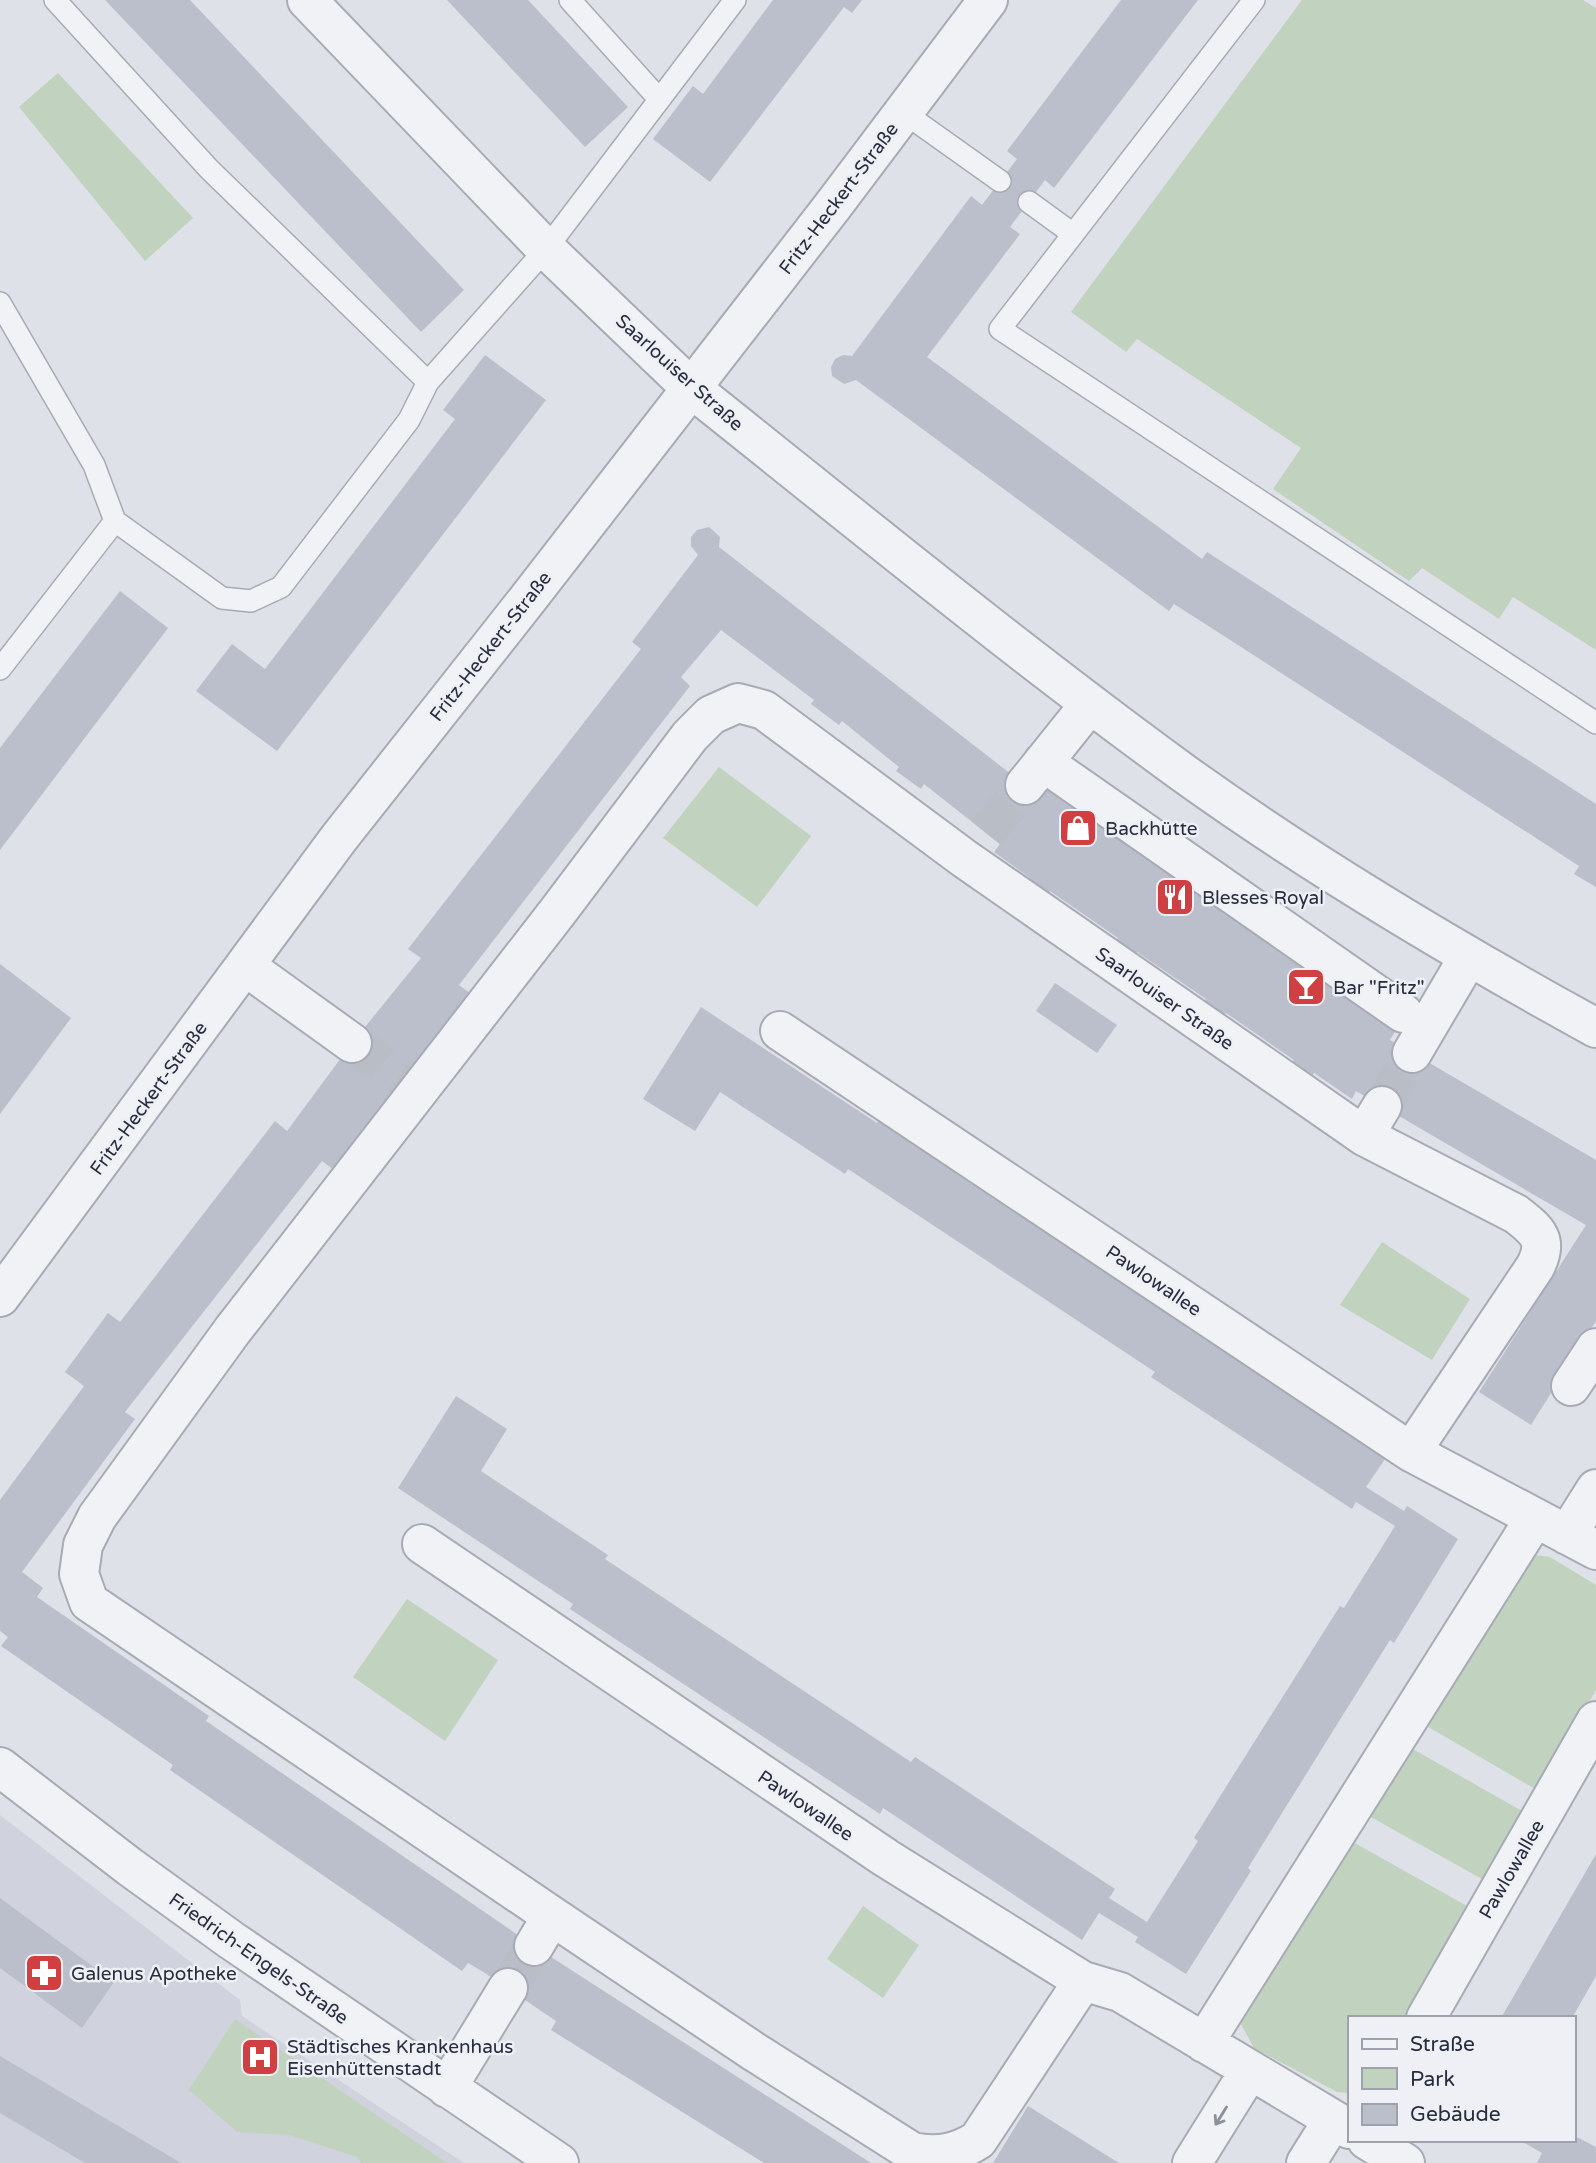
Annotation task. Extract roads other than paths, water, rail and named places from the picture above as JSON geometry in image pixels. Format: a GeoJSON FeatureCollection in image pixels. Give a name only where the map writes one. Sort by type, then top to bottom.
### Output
{"type":"FeatureCollection","features":[{"type":"Feature","properties":{"kind":"street","name":"Saarlouiser Straße"},"geometry":{"type":"LineString","coordinates":[[307,0],[546,249],[691,388],[1090,704],[1279,838],[1468,958],[1596,1028]]}},
{"type":"Feature","properties":{"kind":"street","name":"Fritz-Heckert-Straße"},"geometry":{"type":"LineString","coordinates":[[0,1297],[347,828],[691,388],[988,0]]}},
{"type":"Feature","properties":{"kind":"street","name":"Saarlouiser Straße"},"geometry":{"type":"LineString","coordinates":[[1083,1981],[978,2140],[962,2150],[929,2156],[912,2152],[753,2051],[543,1931],[114,1621],[89,1602],[79,1574],[83,1545],[97,1517],[412,1086],[559,910],[690,736],[711,715],[738,703],[764,710],[976,846],[1373,1121],[1531,1225],[1541,1238],[1542,1252],[1535,1267],[1411,1452]]}},
{"type":"Feature","properties":{"kind":"street"},"geometry":{"type":"LineString","coordinates":[[1090,704],[1034,773],[1403,1013]]}},
{"type":"Feature","properties":{"kind":"street"},"geometry":{"type":"LineString","coordinates":[[1412,1053],[1468,958]]}},
{"type":"Feature","properties":{"kind":"street"},"geometry":{"type":"LineString","coordinates":[[245,967],[352,1043]]}},
{"type":"Feature","properties":{"kind":"street","name":"Pawlowallee"},"geometry":{"type":"LineString","coordinates":[[780,1031],[1411,1452],[1566,1534]]}},
{"type":"Feature","properties":{"kind":"street"},"geometry":{"type":"LineString","coordinates":[[1571,1386],[1596,1348]]}},
{"type":"Feature","properties":{"kind":"street"},"geometry":{"type":"LineString","coordinates":[[1204,2043],[1596,1489]]}},
{"type":"Feature","properties":{"kind":"street","name":"Pawlowallee"},"geometry":{"type":"LineString","coordinates":[[422,1544],[886,1858],[1083,1981],[1120,1992],[1341,2124],[1306,2163]]}},
{"type":"Feature","properties":{"kind":"street","name":"Pawlowallee"},"geometry":{"type":"LineString","coordinates":[[1427,2016],[1596,1721]]}},
{"type":"Feature","properties":{"kind":"street","name":"Friedrich-Engels-Straße"},"geometry":{"type":"LineString","coordinates":[[0,1767],[219,1932],[559,2163]]}},
{"type":"Feature","properties":{"kind":"street"},"geometry":{"type":"LineString","coordinates":[[447,2088],[508,1988]]}},
{"type":"Feature","properties":{"kind":"street"},"geometry":{"type":"LineString","coordinates":[[1192,2163],[1250,2070]]}},
{"type":"Feature","properties":{"kind":"street"},"geometry":{"type":"LineString","coordinates":[[1370,2142],[1405,2163]]}},
{"type":"Feature","properties":{"kind":"lane"},"geometry":{"type":"LineString","coordinates":[[55,0],[209,169],[428,382]]}},
{"type":"Feature","properties":{"kind":"lane"},"geometry":{"type":"LineString","coordinates":[[570,0],[659,99]]}},
{"type":"Feature","properties":{"kind":"lane"},"geometry":{"type":"LineString","coordinates":[[0,303],[94,465],[115,521],[222,598],[251,601],[281,587],[409,420],[428,382],[546,249],[735,0]]}},
{"type":"Feature","properties":{"kind":"lane"},"geometry":{"type":"LineString","coordinates":[[1254,0],[1000,329],[1596,723]]}},
{"type":"Feature","properties":{"kind":"lane"},"geometry":{"type":"LineString","coordinates":[[903,112],[1000,181]]}},
{"type":"Feature","properties":{"kind":"lane"},"geometry":{"type":"LineString","coordinates":[[1029,202],[1073,234]]}},
{"type":"Feature","properties":{"kind":"lane"},"geometry":{"type":"LineString","coordinates":[[0,669],[115,521]]}},
{"type":"Feature","properties":{"kind":"tunnel"},"geometry":{"type":"LineString","coordinates":[[986,833],[1025,785]]}},
{"type":"Feature","properties":{"kind":"tunnel"},"geometry":{"type":"LineString","coordinates":[[352,1043],[405,1081]]}},
{"type":"Feature","properties":{"kind":"tunnel"},"geometry":{"type":"LineString","coordinates":[[1382,1106],[1412,1053]]}},
{"type":"Feature","properties":{"kind":"tunnel"},"geometry":{"type":"LineString","coordinates":[[508,1988],[534,1946]]}},
{"type":"Feature","properties":{"kind":"place","name":"Backhütte"},"geometry":{"type":"Point","coordinates":[1078,828]}},
{"type":"Feature","properties":{"kind":"place","name":"Blesses Royal"},"geometry":{"type":"Point","coordinates":[1175,897]}},
{"type":"Feature","properties":{"kind":"place","name":"Bar \"Fritz\""},"geometry":{"type":"Point","coordinates":[1306,987]}},
{"type":"Feature","properties":{"kind":"place","name":"Galenus Apotheke"},"geometry":{"type":"Point","coordinates":[44,1973]}},
{"type":"Feature","properties":{"kind":"place","name":"Städtisches Krankenhaus Eisenhüttenstadt"},"geometry":{"type":"Point","coordinates":[260,2057]}}]}
